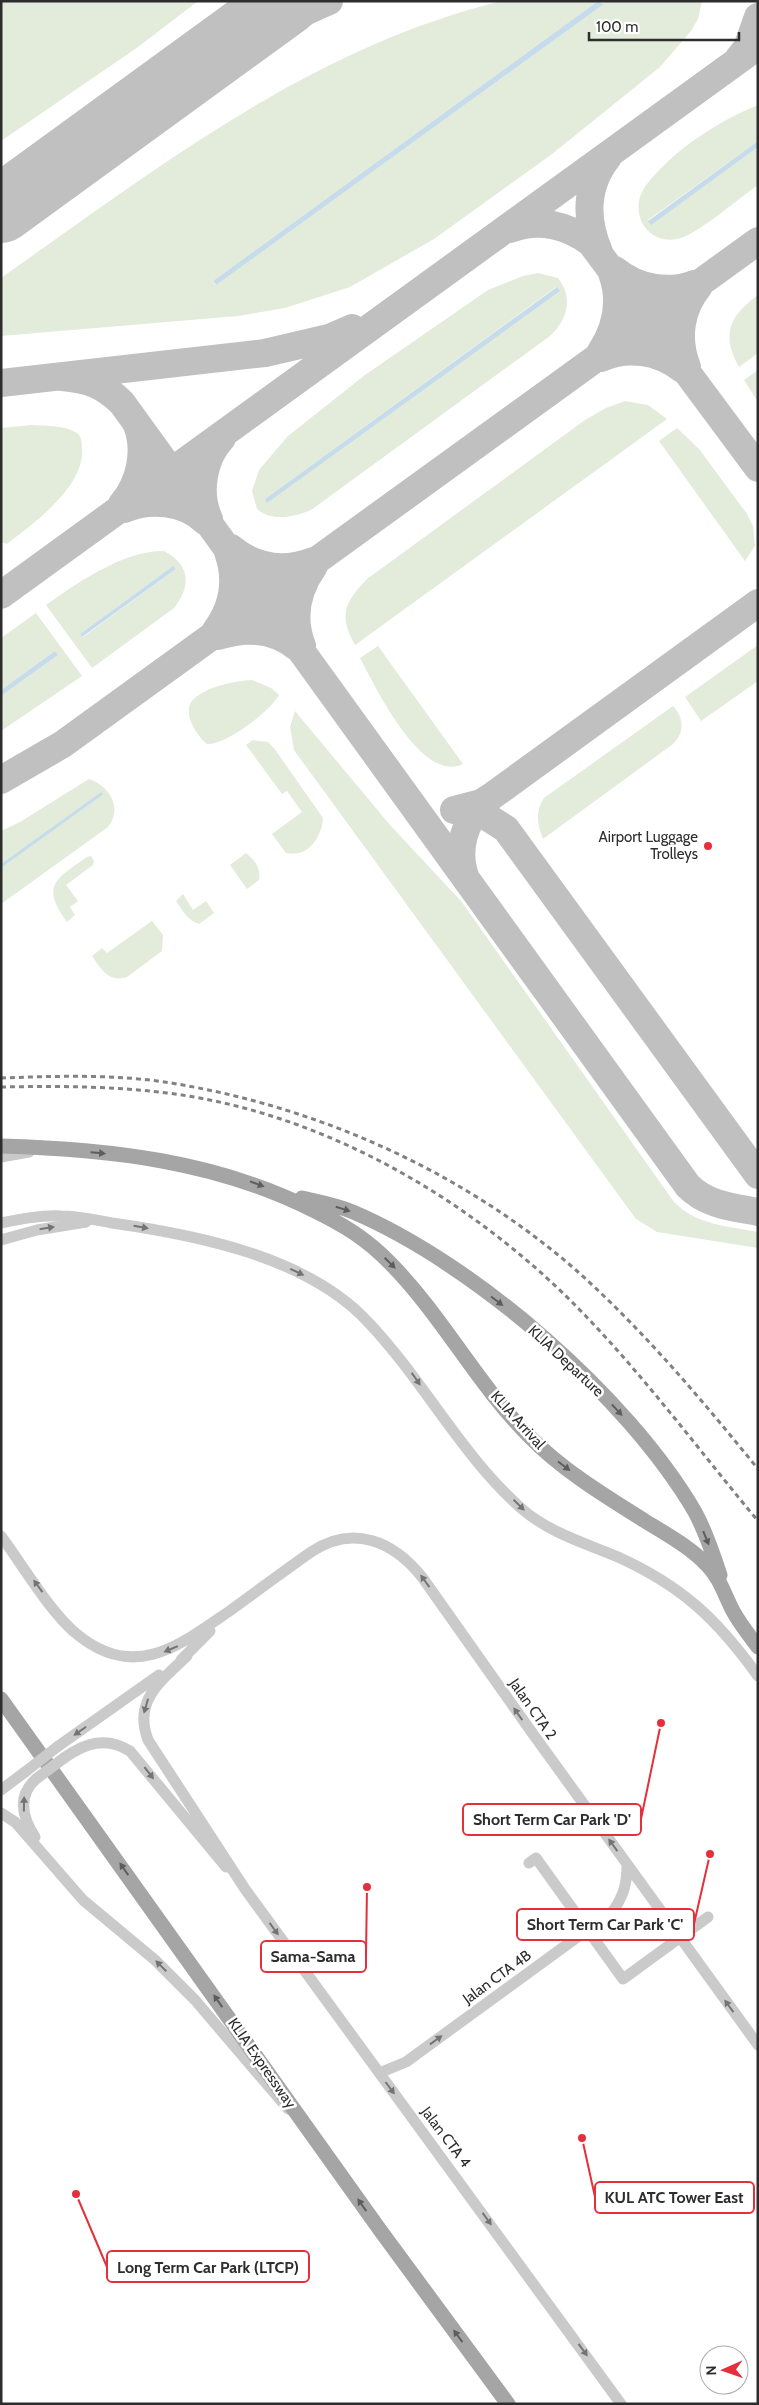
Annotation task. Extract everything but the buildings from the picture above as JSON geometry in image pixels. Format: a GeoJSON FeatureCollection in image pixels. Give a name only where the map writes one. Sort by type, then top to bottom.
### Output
{"type":"FeatureCollection","features":[{"type":"Feature","properties":{"kind":"main road"},"geometry":{"type":"LineString","coordinates":[[1,1146],[144,1156],[241,1179],[279,1192]]}},
{"type":"Feature","properties":{"kind":"main road","name":"KLIA Departure"},"geometry":{"type":"LineString","coordinates":[[279,1192],[351,1211],[389,1229],[457,1272],[512,1312],[562,1355],[643,1438],[696,1514],[722,1578],[734,1601],[758,1636]]}},
{"type":"Feature","properties":{"kind":"main road","name":"KLIA Arrival"},"geometry":{"type":"LineString","coordinates":[[279,1192],[354,1231],[391,1263],[434,1311],[507,1412],[530,1437],[577,1476],[677,1541],[706,1564],[718,1580],[733,1610],[758,1647]]}},
{"type":"Feature","properties":{"kind":"main road","name":"KLIA Expressway"},"geometry":{"type":"LineString","coordinates":[[1,1699],[310,2132],[508,2404]]}},
{"type":"Feature","properties":{"kind":"main road"},"geometry":{"type":"LineString","coordinates":[[473,2356],[499,2404]]}},
{"type":"Feature","properties":{"kind":"street"},"geometry":{"type":"LineString","coordinates":[[1,1156],[50,1148]]}},
{"type":"Feature","properties":{"kind":"street"},"geometry":{"type":"LineString","coordinates":[[1,1223],[62,1216],[143,1227],[224,1246],[285,1266],[328,1289],[367,1321],[409,1370],[484,1471],[523,1510],[553,1530],[644,1569],[682,1593],[715,1621],[758,1676]]}},
{"type":"Feature","properties":{"kind":"street"},"geometry":{"type":"LineString","coordinates":[[1,1240],[36,1230],[93,1220]]}},
{"type":"Feature","properties":{"kind":"street"},"geometry":{"type":"LineString","coordinates":[[1,1536],[67,1625],[77,1635],[100,1649],[127,1656],[142,1656],[170,1650],[186,1642],[226,1613]]}},
{"type":"Feature","properties":{"kind":"street","name":"Jalan CTA 2"},"geometry":{"type":"LineString","coordinates":[[226,1613],[311,1552],[326,1544],[361,1539],[383,1544],[399,1552],[422,1577],[758,2045]]}},
{"type":"Feature","properties":{"kind":"street"},"geometry":{"type":"LineString","coordinates":[[226,1613],[151,1693],[144,1712],[144,1731],[148,1740],[246,1889]]}},
{"type":"Feature","properties":{"kind":"street"},"geometry":{"type":"LineString","coordinates":[[1,1790],[57,1747],[187,1656]]}},
{"type":"Feature","properties":{"kind":"street"},"geometry":{"type":"LineString","coordinates":[[1,1694],[18,1721]]}},
{"type":"Feature","properties":{"kind":"street"},"geometry":{"type":"LineString","coordinates":[[51,1861],[31,1831],[23,1811],[23,1798],[30,1784],[83,1746],[93,1743],[114,1743],[130,1751],[246,1889]]}},
{"type":"Feature","properties":{"kind":"street"},"geometry":{"type":"LineString","coordinates":[[1,1813],[15,1822],[51,1861],[83,1900],[156,1960],[195,2000],[276,2098],[310,2132]]}},
{"type":"Feature","properties":{"kind":"street"},"geometry":{"type":"LineString","coordinates":[[529,1863],[536,1858],[623,1979],[708,1917]]}},
{"type":"Feature","properties":{"kind":"street","name":"Jalan CTA 4B"},"geometry":{"type":"LineString","coordinates":[[379,2073],[406,2062],[614,1911],[623,1896],[627,1882],[627,1864]]}},
{"type":"Feature","properties":{"kind":"street","name":"Jalan CTA 4"},"geometry":{"type":"LineString","coordinates":[[246,1889],[622,2404]]}},
{"type":"Feature","properties":{"kind":"green space"},"geometry":{"type":"Polygon","coordinates":[[[1,1],[198,1],[138,47],[1,141],[1,1]]]}},
{"type":"Feature","properties":{"kind":"green space"},"geometry":{"type":"Polygon","coordinates":[[[502,1],[598,1],[213,281],[215,285],[604,4],[602,1],[702,1],[698,19],[691,31],[660,67],[552,154],[434,239],[350,287],[285,308],[238,316],[1,336],[1,278],[178,154],[301,80],[366,48],[432,22],[502,1]]]}},
{"type":"Feature","properties":{"kind":"green space"},"geometry":{"type":"Polygon","coordinates":[[[758,105],[758,141],[648,220],[651,224],[758,147],[758,185],[713,219],[686,236],[673,240],[662,239],[652,234],[645,227],[638,207],[641,195],[647,184],[670,159],[712,128],[758,105]]]}},
{"type":"Feature","properties":{"kind":"green space"},"geometry":{"type":"Polygon","coordinates":[[[538,273],[558,278],[563,286],[567,301],[564,316],[561,323],[550,336],[311,510],[298,515],[276,517],[269,516],[257,509],[252,491],[259,470],[288,436],[365,375],[488,290],[523,276],[538,273]],[[556,287],[265,499],[267,502],[559,291],[556,287]]]}},
{"type":"Feature","properties":{"kind":"green space"},"geometry":{"type":"Polygon","coordinates":[[[758,295],[758,353],[739,367],[730,345],[731,327],[740,311],[758,295]]]}},
{"type":"Feature","properties":{"kind":"green space"},"geometry":{"type":"Polygon","coordinates":[[[758,370],[758,402],[744,380],[758,370]]]}},
{"type":"Feature","properties":{"kind":"green space"},"geometry":{"type":"Polygon","coordinates":[[[625,401],[648,405],[667,419],[355,645],[347,625],[346,609],[353,595],[367,579],[585,420],[606,408],[625,401]]]}},
{"type":"Feature","properties":{"kind":"green space"},"geometry":{"type":"Polygon","coordinates":[[[31,425],[61,427],[77,433],[82,443],[81,461],[76,476],[56,502],[7,544],[1,542],[1,428],[31,425]]]}},
{"type":"Feature","properties":{"kind":"green space"},"geometry":{"type":"Polygon","coordinates":[[[677,428],[699,449],[747,514],[753,526],[755,546],[745,561],[659,441],[677,428]]]}},
{"type":"Feature","properties":{"kind":"green space"},"geometry":{"type":"Polygon","coordinates":[[[164,551],[173,557],[184,569],[186,576],[185,584],[180,600],[174,608],[92,668],[46,605],[102,569],[149,552],[164,551]],[[173,566],[80,634],[83,637],[176,569],[173,566]]]}},
{"type":"Feature","properties":{"kind":"green space"},"geometry":{"type":"Polygon","coordinates":[[[36,613],[82,676],[1,731],[1,696],[58,655],[55,651],[1,690],[1,638],[36,613]]]}},
{"type":"Feature","properties":{"kind":"green space"},"geometry":{"type":"Polygon","coordinates":[[[758,645],[758,681],[701,721],[685,697],[758,645]]]}},
{"type":"Feature","properties":{"kind":"green space"},"geometry":{"type":"Polygon","coordinates":[[[378,646],[463,764],[447,766],[432,760],[402,730],[360,658],[378,646]]]}},
{"type":"Feature","properties":{"kind":"green space"},"geometry":{"type":"Polygon","coordinates":[[[252,680],[271,688],[279,695],[267,710],[247,726],[225,739],[207,744],[198,735],[191,722],[189,708],[191,702],[202,693],[215,687],[252,680]]]}},
{"type":"Feature","properties":{"kind":"green space"},"geometry":{"type":"Polygon","coordinates":[[[673,706],[679,715],[682,725],[680,735],[673,744],[543,839],[539,828],[538,813],[544,798],[673,706]]]}},
{"type":"Feature","properties":{"kind":"green space"},"geometry":{"type":"Polygon","coordinates":[[[295,711],[390,825],[461,901],[674,1202],[692,1216],[702,1220],[758,1232],[758,1248],[657,1232],[636,1219],[294,750],[290,727],[295,711]]]}},
{"type":"Feature","properties":{"kind":"green space"},"geometry":{"type":"Polygon","coordinates":[[[253,740],[268,742],[274,748],[323,818],[317,839],[301,852],[294,854],[286,853],[272,834],[302,812],[287,791],[282,794],[246,745],[253,740]]]}},
{"type":"Feature","properties":{"kind":"green space"},"geometry":{"type":"Polygon","coordinates":[[[89,779],[103,787],[112,799],[114,813],[108,827],[1,904],[1,831],[20,822],[89,779]]]}},
{"type":"Feature","properties":{"kind":"green space"},"geometry":{"type":"Polygon","coordinates":[[[246,853],[257,865],[259,871],[259,880],[247,889],[230,865],[246,853]]]}},
{"type":"Feature","properties":{"kind":"green space"},"geometry":{"type":"Polygon","coordinates":[[[91,856],[94,861],[93,865],[66,885],[78,901],[70,907],[75,915],[67,922],[54,899],[53,891],[55,884],[67,871],[91,856]]]}},
{"type":"Feature","properties":{"kind":"green space"},"geometry":{"type":"Polygon","coordinates":[[[183,894],[193,910],[206,901],[214,913],[199,924],[191,920],[176,901],[183,894]]]}},
{"type":"Feature","properties":{"kind":"green space"},"geometry":{"type":"Polygon","coordinates":[[[152,921],[163,935],[162,951],[127,977],[115,978],[106,974],[92,956],[102,948],[107,953],[152,921]]]}},
{"type":"Feature","properties":{"kind":"water"},"geometry":{"type":"Polygon","coordinates":[[[598,1],[604,4],[216,285],[213,281],[598,1]]]}},
{"type":"Feature","properties":{"kind":"water"},"geometry":{"type":"Polygon","coordinates":[[[758,141],[758,147],[651,225],[648,221],[758,141]]]}},
{"type":"Feature","properties":{"kind":"water"},"geometry":{"type":"Polygon","coordinates":[[[557,287],[560,291],[267,503],[265,499],[557,287]]]}},
{"type":"Feature","properties":{"kind":"water"},"geometry":{"type":"Polygon","coordinates":[[[173,566],[176,569],[82,637],[80,634],[173,566]]]}},
{"type":"Feature","properties":{"kind":"water"},"geometry":{"type":"Polygon","coordinates":[[[55,651],[58,655],[1,696],[1,690],[55,651]]]}},
{"type":"Feature","properties":{"kind":"waterway"},"geometry":{"type":"LineString","coordinates":[[1,866],[101,794]]}},
{"type":"Feature","properties":{"kind":"taxiway"},"geometry":{"type":"LineString","coordinates":[[220,50],[329,1]]}},
{"type":"Feature","properties":{"kind":"taxiway"},"geometry":{"type":"LineString","coordinates":[[738,59],[747,48],[758,17]]}},
{"type":"Feature","properties":{"kind":"taxiway"},"geometry":{"type":"LineString","coordinates":[[1,595],[758,46]]}},
{"type":"Feature","properties":{"kind":"taxiway"},"geometry":{"type":"LineString","coordinates":[[599,252],[591,227],[591,191],[600,168],[608,157]]}},
{"type":"Feature","properties":{"kind":"taxiway"},"geometry":{"type":"LineString","coordinates":[[510,229],[532,224],[553,225],[573,232],[591,243],[758,468]]}},
{"type":"Feature","properties":{"kind":"taxiway"},"geometry":{"type":"LineString","coordinates":[[1,780],[63,744],[758,241]]}},
{"type":"Feature","properties":{"kind":"taxiway"},"geometry":{"type":"LineString","coordinates":[[615,270],[633,281],[653,288],[674,289],[694,284]]}},
{"type":"Feature","properties":{"kind":"taxiway"},"geometry":{"type":"LineString","coordinates":[[600,353],[606,344],[616,314],[617,294],[612,273]]}},
{"type":"Feature","properties":{"kind":"taxiway"},"geometry":{"type":"LineString","coordinates":[[687,367],[682,346],[682,325],[688,304],[699,286]]}},
{"type":"Feature","properties":{"kind":"taxiway"},"geometry":{"type":"LineString","coordinates":[[1,383],[265,353],[329,338],[352,328]]}},
{"type":"Feature","properties":{"kind":"taxiway"},"geometry":{"type":"LineString","coordinates":[[601,358],[622,352],[643,352],[663,358],[682,369]]}},
{"type":"Feature","properties":{"kind":"taxiway"},"geometry":{"type":"LineString","coordinates":[[62,377],[80,379],[102,387],[122,403],[688,1186],[712,1201],[729,1207],[758,1212]]}},
{"type":"Feature","properties":{"kind":"taxiway"},"geometry":{"type":"LineString","coordinates":[[122,504],[133,486],[140,466],[141,445],[137,425]]}},
{"type":"Feature","properties":{"kind":"taxiway"},"geometry":{"type":"LineString","coordinates":[[209,519],[203,499],[204,477],[210,456],[222,438]]}},
{"type":"Feature","properties":{"kind":"taxiway"},"geometry":{"type":"LineString","coordinates":[[124,509],[145,503],[166,503],[187,509],[205,521]]}},
{"type":"Feature","properties":{"kind":"taxiway"},"geometry":{"type":"LineString","coordinates":[[231,548],[250,560],[270,566],[291,566],[313,561]]}},
{"type":"Feature","properties":{"kind":"taxiway"},"geometry":{"type":"LineString","coordinates":[[215,632],[226,613],[232,594],[233,573],[228,552]]}},
{"type":"Feature","properties":{"kind":"taxiway"},"geometry":{"type":"LineString","coordinates":[[302,646],[297,625],[297,604],[303,585],[314,566]]}},
{"type":"Feature","properties":{"kind":"taxiway"},"geometry":{"type":"LineString","coordinates":[[458,809],[481,803],[492,796],[758,603]]}},
{"type":"Feature","properties":{"kind":"taxiway"},"geometry":{"type":"LineString","coordinates":[[218,636],[239,631],[270,633],[298,648]]}},
{"type":"Feature","properties":{"kind":"taxiway"},"geometry":{"type":"LineString","coordinates":[[466,879],[461,857],[464,836],[472,817],[487,800]]}},
{"type":"Feature","properties":{"kind":"taxiway"},"geometry":{"type":"LineString","coordinates":[[454,810],[481,813],[506,829],[758,1175]]}},
{"type":"Feature","properties":{"kind":"runway"},"geometry":{"type":"LineString","coordinates":[[1,209],[287,1]]}},
{"type":"Feature","properties":{"kind":"railway"},"geometry":{"type":"LineString","coordinates":[[1,1078],[65,1076],[129,1078],[171,1083],[226,1094],[281,1109],[335,1127],[387,1149],[438,1174],[487,1203],[533,1235],[577,1271],[649,1341],[758,1469]]}},
{"type":"Feature","properties":{"kind":"railway"},"geometry":{"type":"LineString","coordinates":[[1,1087],[126,1089],[167,1093],[224,1103],[281,1119],[336,1140],[389,1166],[440,1196],[488,1229],[534,1266],[576,1306],[647,1384],[758,1521]]}},
{"type":"Feature","properties":{"kind":"place","name":"Airport Luggage Trolleys"},"geometry":{"type":"Point","coordinates":[708,846]}},
{"type":"Feature","properties":{"kind":"place","name":"Short Term Car Park 'D'"},"geometry":{"type":"Point","coordinates":[661,1723]}},
{"type":"Feature","properties":{"kind":"place","name":"Short Term Car Park 'C'"},"geometry":{"type":"Point","coordinates":[710,1854]}},
{"type":"Feature","properties":{"kind":"place","name":"Sama-Sama"},"geometry":{"type":"Point","coordinates":[367,1887]}},
{"type":"Feature","properties":{"kind":"place","name":"KUL ATC Tower East"},"geometry":{"type":"Point","coordinates":[582,2138]}},
{"type":"Feature","properties":{"kind":"place","name":"Long Term Car Park (LTCP)"},"geometry":{"type":"Point","coordinates":[76,2194]}}]}
